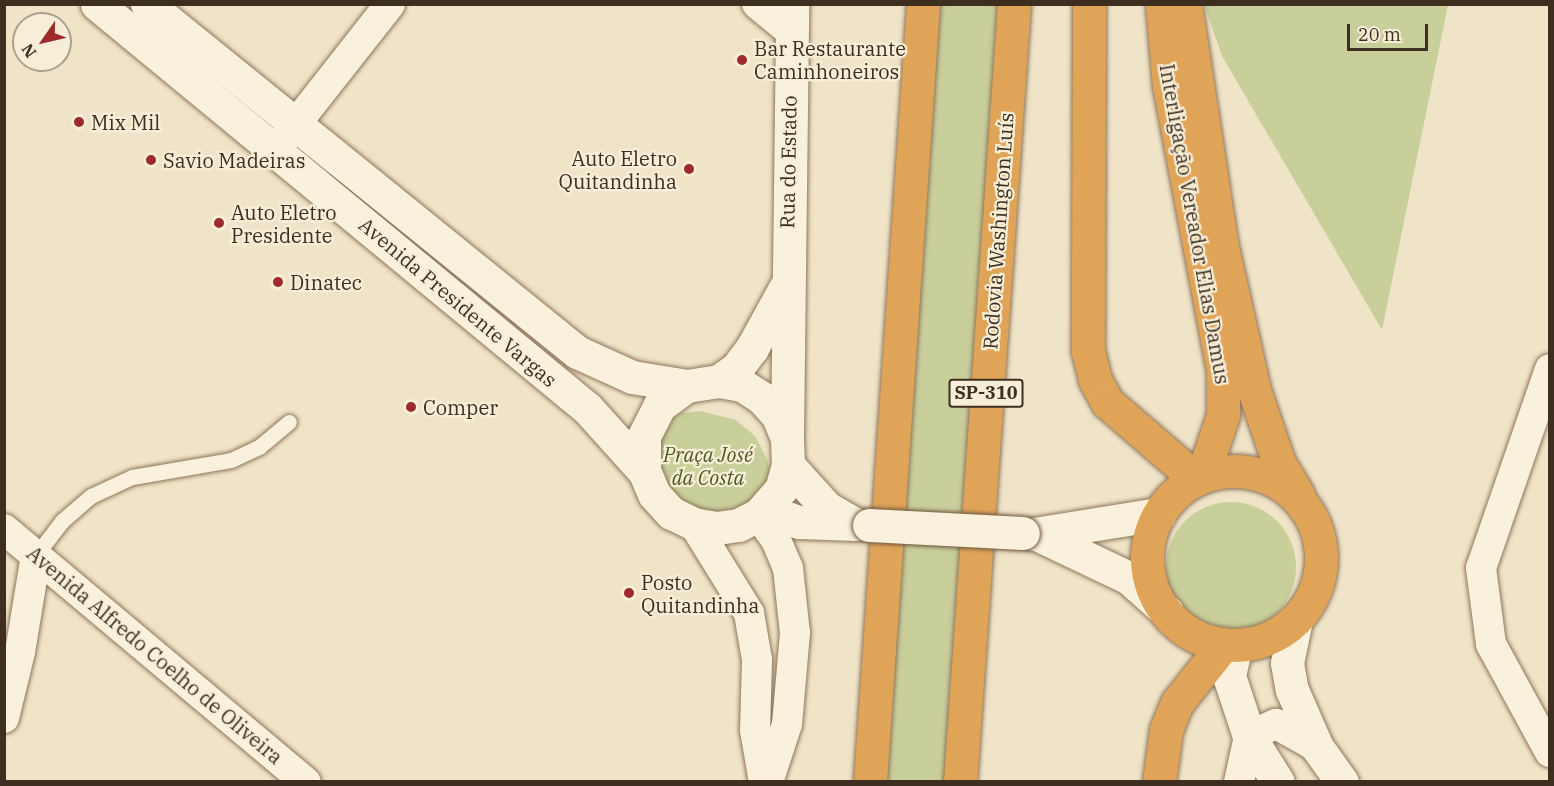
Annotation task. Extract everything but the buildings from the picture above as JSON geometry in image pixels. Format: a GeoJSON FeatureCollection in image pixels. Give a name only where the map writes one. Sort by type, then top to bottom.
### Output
{"type":"FeatureCollection","features":[{"type":"Feature","properties":{"kind":"highway"},"geometry":{"type":"LineString","coordinates":[[870,782],[923,4]]}},
{"type":"Feature","properties":{"kind":"highway","name":"Rodovia Washington Luís"},"geometry":{"type":"LineString","coordinates":[[960,782],[1014,4]]}},
{"type":"Feature","properties":{"kind":"highway"},"geometry":{"type":"LineString","coordinates":[[1089,4],[1088,351],[1095,380],[1107,402],[1199,478]]}},
{"type":"Feature","properties":{"kind":"highway","name":"Interligação Vereador Elias Damus"},"geometry":{"type":"LineString","coordinates":[[1162,4],[1169,85],[1223,372],[1223,415],[1199,478]]}},
{"type":"Feature","properties":{"kind":"highway","name":"Interligação Vereador Elias Damus"},"geometry":{"type":"LineString","coordinates":[[1185,4],[1221,243],[1254,390],[1279,463],[1307,509]]}},
{"type":"Feature","properties":{"kind":"highway"},"geometry":{"type":"LineString","coordinates":[[1231,470],[1260,474],[1286,488],[1307,509],[1319,537],[1321,567],[1313,596],[1296,620],[1278,633],[1230,644],[1183,627],[1167,612],[1156,594],[1147,554],[1159,514],[1175,494],[1199,478],[1231,470]]}},
{"type":"Feature","properties":{"kind":"highway"},"geometry":{"type":"LineString","coordinates":[[1159,782],[1166,730],[1177,703],[1230,644]]}},
{"type":"Feature","properties":{"kind":"main road","name":"Avenida Presidente Vargas"},"geometry":{"type":"LineString","coordinates":[[97,4],[577,352],[632,377],[703,383]]}},
{"type":"Feature","properties":{"kind":"main road","name":"Avenida Presidente Vargas"},"geometry":{"type":"LineString","coordinates":[[147,4],[284,139],[586,408],[644,471]]}},
{"type":"Feature","properties":{"kind":"main road","name":"Rua do Estado"},"geometry":{"type":"LineString","coordinates":[[788,451],[787,283],[791,18]]}},
{"type":"Feature","properties":{"kind":"main road","name":"Rua do Estado"},"geometry":{"type":"LineString","coordinates":[[703,383],[737,368],[752,348],[787,283]]}},
{"type":"Feature","properties":{"kind":"main road"},"geometry":{"type":"LineString","coordinates":[[788,451],[780,489],[761,512],[738,525],[716,528],[694,524],[671,513],[654,494],[644,471],[642,454],[650,420],[659,406],[703,383],[742,385],[762,398],[778,416],[788,451],[827,508],[862,524]]}},
{"type":"Feature","properties":{"kind":"main road"},"geometry":{"type":"LineString","coordinates":[[761,512],[799,522],[1031,534],[1159,514]]}},
{"type":"Feature","properties":{"kind":"main road"},"geometry":{"type":"LineString","coordinates":[[1031,534],[1129,578],[1167,612]]}},
{"type":"Feature","properties":{"kind":"main road"},"geometry":{"type":"LineString","coordinates":[[1296,620],[1288,672],[1292,690],[1317,747],[1342,782]]}},
{"type":"Feature","properties":{"kind":"main road"},"geometry":{"type":"LineString","coordinates":[[1230,644],[1229,676],[1249,736],[1278,782]]}},
{"type":"Feature","properties":{"kind":"street"},"geometry":{"type":"LineString","coordinates":[[284,139],[390,4]]}},
{"type":"Feature","properties":{"kind":"street"},"geometry":{"type":"LineString","coordinates":[[757,4],[791,18]]}},
{"type":"Feature","properties":{"kind":"street"},"geometry":{"type":"LineString","coordinates":[[1550,369],[1481,568],[1491,644],[1550,752]]}},
{"type":"Feature","properties":{"kind":"street"},"geometry":{"type":"LineString","coordinates":[[761,512],[788,568],[795,633],[787,724],[766,782]]}},
{"type":"Feature","properties":{"kind":"street"},"geometry":{"type":"LineString","coordinates":[[694,524],[749,613],[757,660],[755,730],[766,782]]}},
{"type":"Feature","properties":{"kind":"street","name":"Avenida Alfredo Coelho de Oliveira"},"geometry":{"type":"LineString","coordinates":[[4,529],[306,782]]}},
{"type":"Feature","properties":{"kind":"street"},"geometry":{"type":"LineString","coordinates":[[4,718],[21,652],[36,555]]}},
{"type":"Feature","properties":{"kind":"street"},"geometry":{"type":"LineString","coordinates":[[1239,782],[1249,736],[1276,724],[1317,747]]}},
{"type":"Feature","properties":{"kind":"lane"},"geometry":{"type":"LineString","coordinates":[[36,555],[62,521],[91,496],[132,477],[231,460],[259,447],[289,422]]}},
{"type":"Feature","properties":{"kind":"green space"},"geometry":{"type":"Polygon","coordinates":[[[938,5],[998,5],[944,781],[886,782],[938,5]]]}},
{"type":"Feature","properties":{"kind":"green space"},"geometry":{"type":"Polygon","coordinates":[[[1204,5],[1448,5],[1382,330],[1222,56],[1204,5]]]}},
{"type":"Feature","properties":{"kind":"green space","name":"Praça José da Costa"},"geometry":{"type":"Polygon","coordinates":[[[701,411],[736,420],[755,436],[768,461],[771,482],[755,510],[696,519],[650,468],[663,425],[681,413],[701,411]]]}},
{"type":"Feature","properties":{"kind":"green space"},"geometry":{"type":"Polygon","coordinates":[[[1231,502],[1256,507],[1277,521],[1291,542],[1296,567],[1291,592],[1277,613],[1256,627],[1231,632],[1206,627],[1185,613],[1171,592],[1166,567],[1171,542],[1185,521],[1206,507],[1231,502]]]}},
{"type":"Feature","properties":{"kind":"place","name":"Bar Restaurante Caminhoneiros"},"geometry":{"type":"Point","coordinates":[742,60]}},
{"type":"Feature","properties":{"kind":"place","name":"Mix Mil"},"geometry":{"type":"Point","coordinates":[79,122]}},
{"type":"Feature","properties":{"kind":"place","name":"Savio Madeiras"},"geometry":{"type":"Point","coordinates":[151,160]}},
{"type":"Feature","properties":{"kind":"place","name":"Auto Eletro Quitandinha"},"geometry":{"type":"Point","coordinates":[689,169]}},
{"type":"Feature","properties":{"kind":"place","name":"Auto Eletro Presidente"},"geometry":{"type":"Point","coordinates":[219,223]}},
{"type":"Feature","properties":{"kind":"place","name":"Dinatec"},"geometry":{"type":"Point","coordinates":[278,282]}},
{"type":"Feature","properties":{"kind":"place","name":"Comper"},"geometry":{"type":"Point","coordinates":[411,407]}},
{"type":"Feature","properties":{"kind":"place","name":"Posto Quitandinha"},"geometry":{"type":"Point","coordinates":[629,593]}}]}
